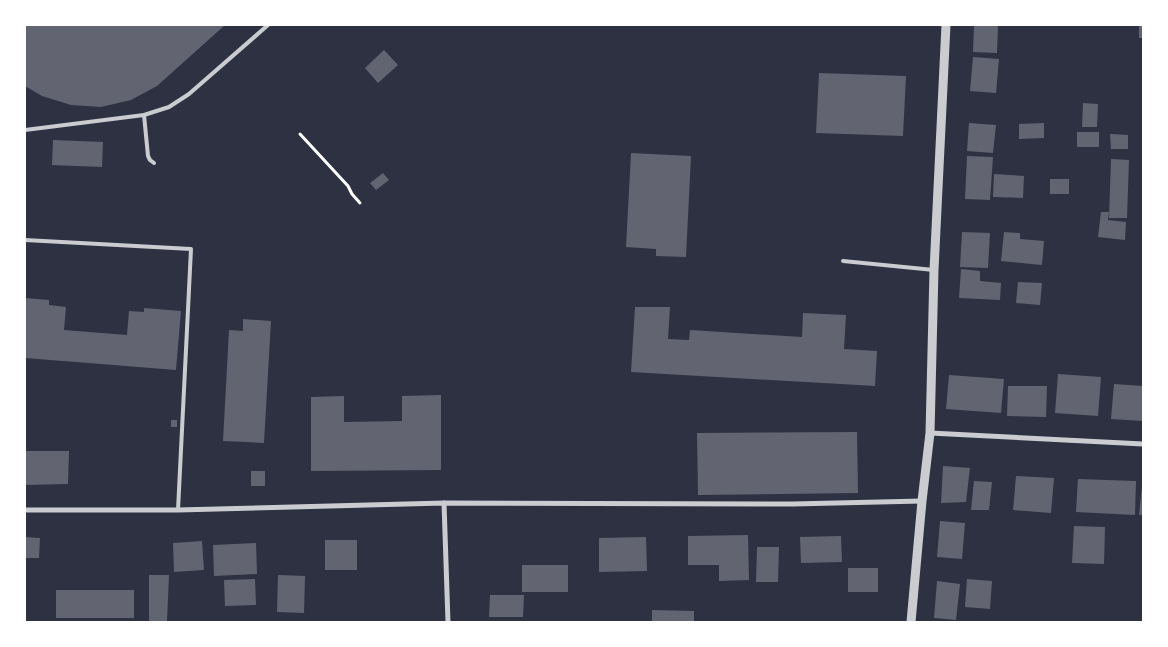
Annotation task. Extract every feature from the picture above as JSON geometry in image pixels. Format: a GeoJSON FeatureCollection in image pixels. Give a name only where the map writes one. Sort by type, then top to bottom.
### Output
{"type":"FeatureCollection","features":[{"type":"Feature","properties":{"kind":"street"},"geometry":{"type":"LineString","coordinates":[[911,622],[930,433],[934,270],[946,25]]}},
{"type":"Feature","properties":{"kind":"street"},"geometry":{"type":"LineString","coordinates":[[930,433],[1143,444]]}},
{"type":"Feature","properties":{"kind":"street"},"geometry":{"type":"LineString","coordinates":[[25,510],[178,510],[444,503],[793,504],[922,501]]}},
{"type":"Feature","properties":{"kind":"street"},"geometry":{"type":"LineString","coordinates":[[444,503],[448,622]]}},
{"type":"Feature","properties":{"kind":"lane"},"geometry":{"type":"LineString","coordinates":[[25,130],[144,115],[169,107],[189,94],[268,25]]}},
{"type":"Feature","properties":{"kind":"lane"},"geometry":{"type":"LineString","coordinates":[[144,115],[148,156],[154,163]]}},
{"type":"Feature","properties":{"kind":"lane"},"geometry":{"type":"LineString","coordinates":[[25,240],[191,249],[178,510]]}},
{"type":"Feature","properties":{"kind":"lane"},"geometry":{"type":"LineString","coordinates":[[843,261],[934,270]]}},
{"type":"Feature","properties":{"kind":"path"},"geometry":{"type":"LineString","coordinates":[[300,134],[348,186],[360,204]]}},
{"type":"Feature","properties":{"kind":"building"},"geometry":{"type":"Polygon","coordinates":[[[25,25],[225,25],[157,86],[131,100],[101,107],[71,105],[42,96],[25,86],[25,25]]]}},
{"type":"Feature","properties":{"kind":"building"},"geometry":{"type":"Polygon","coordinates":[[[974,25],[998,25],[997,53],[973,52],[974,25]]]}},
{"type":"Feature","properties":{"kind":"building"},"geometry":{"type":"Polygon","coordinates":[[[1139,25],[1143,25],[1143,38],[1139,38],[1139,25]]]}},
{"type":"Feature","properties":{"kind":"building"},"geometry":{"type":"Polygon","coordinates":[[[384,50],[398,65],[378,83],[365,68],[384,50]]]}},
{"type":"Feature","properties":{"kind":"building"},"geometry":{"type":"Polygon","coordinates":[[[973,57],[999,59],[996,93],[970,91],[973,57]]]}},
{"type":"Feature","properties":{"kind":"building"},"geometry":{"type":"Polygon","coordinates":[[[819,73],[906,76],[903,136],[816,133],[819,73]]]}},
{"type":"Feature","properties":{"kind":"building"},"geometry":{"type":"Polygon","coordinates":[[[1083,103],[1098,104],[1097,127],[1082,127],[1083,103]]]}},
{"type":"Feature","properties":{"kind":"building"},"geometry":{"type":"Polygon","coordinates":[[[969,123],[996,125],[993,153],[967,151],[969,123]]]}},
{"type":"Feature","properties":{"kind":"building"},"geometry":{"type":"Polygon","coordinates":[[[1044,123],[1044,138],[1019,139],[1019,124],[1044,123]]]}},
{"type":"Feature","properties":{"kind":"building"},"geometry":{"type":"Polygon","coordinates":[[[1077,132],[1099,132],[1099,147],[1077,147],[1077,132]]]}},
{"type":"Feature","properties":{"kind":"building"},"geometry":{"type":"Polygon","coordinates":[[[1110,134],[1128,135],[1128,149],[1111,149],[1110,134]]]}},
{"type":"Feature","properties":{"kind":"building"},"geometry":{"type":"Polygon","coordinates":[[[53,140],[103,142],[102,167],[52,165],[53,140]]]}},
{"type":"Feature","properties":{"kind":"building"},"geometry":{"type":"Polygon","coordinates":[[[631,153],[691,156],[686,257],[656,256],[656,249],[626,247],[631,153]]]}},
{"type":"Feature","properties":{"kind":"building"},"geometry":{"type":"Polygon","coordinates":[[[967,156],[993,157],[990,200],[965,199],[967,156]]]}},
{"type":"Feature","properties":{"kind":"building"},"geometry":{"type":"Polygon","coordinates":[[[1111,159],[1129,160],[1127,218],[1109,218],[1111,159]]]}},
{"type":"Feature","properties":{"kind":"building"},"geometry":{"type":"Polygon","coordinates":[[[383,173],[389,180],[376,190],[370,183],[383,173]]]}},
{"type":"Feature","properties":{"kind":"building"},"geometry":{"type":"Polygon","coordinates":[[[994,174],[1024,176],[1023,198],[993,197],[994,174]]]}},
{"type":"Feature","properties":{"kind":"building"},"geometry":{"type":"Polygon","coordinates":[[[1050,179],[1069,179],[1069,194],[1050,194],[1050,179]]]}},
{"type":"Feature","properties":{"kind":"building"},"geometry":{"type":"Polygon","coordinates":[[[1101,212],[1109,212],[1108,220],[1126,222],[1125,240],[1098,237],[1101,212]]]}},
{"type":"Feature","properties":{"kind":"building"},"geometry":{"type":"Polygon","coordinates":[[[962,232],[990,233],[988,268],[960,267],[962,232]]]}},
{"type":"Feature","properties":{"kind":"building"},"geometry":{"type":"Polygon","coordinates":[[[1004,232],[1020,233],[1020,239],[1044,241],[1042,265],[1001,261],[1004,232]]]}},
{"type":"Feature","properties":{"kind":"building"},"geometry":{"type":"Polygon","coordinates":[[[961,269],[980,271],[980,281],[1001,283],[1000,300],[959,298],[961,269]]]}},
{"type":"Feature","properties":{"kind":"building"},"geometry":{"type":"Polygon","coordinates":[[[1018,282],[1042,283],[1040,305],[1016,303],[1018,282]]]}},
{"type":"Feature","properties":{"kind":"building"},"geometry":{"type":"Polygon","coordinates":[[[25,298],[49,300],[49,305],[66,307],[64,330],[127,335],[129,311],[144,312],[144,308],[181,311],[176,370],[25,358],[25,298]]]}},
{"type":"Feature","properties":{"kind":"building"},"geometry":{"type":"Polygon","coordinates":[[[635,307],[670,307],[668,339],[689,340],[690,330],[802,337],[803,313],[846,315],[844,349],[877,351],[875,386],[631,372],[635,307]]]}},
{"type":"Feature","properties":{"kind":"building"},"geometry":{"type":"Polygon","coordinates":[[[243,319],[271,321],[264,443],[223,441],[229,330],[243,331],[243,319]]]}},
{"type":"Feature","properties":{"kind":"building"},"geometry":{"type":"Polygon","coordinates":[[[1058,374],[1101,377],[1098,416],[1055,413],[1058,374]]]}},
{"type":"Feature","properties":{"kind":"building"},"geometry":{"type":"Polygon","coordinates":[[[949,375],[1004,379],[1001,413],[946,409],[949,375]]]}},
{"type":"Feature","properties":{"kind":"building"},"geometry":{"type":"Polygon","coordinates":[[[1114,384],[1143,386],[1143,421],[1111,419],[1114,384]]]}},
{"type":"Feature","properties":{"kind":"building"},"geometry":{"type":"Polygon","coordinates":[[[1008,386],[1047,386],[1046,417],[1007,416],[1008,386]]]}},
{"type":"Feature","properties":{"kind":"building"},"geometry":{"type":"Polygon","coordinates":[[[441,395],[441,470],[311,471],[311,397],[344,396],[344,422],[402,421],[402,396],[441,395]]]}},
{"type":"Feature","properties":{"kind":"building"},"geometry":{"type":"Polygon","coordinates":[[[171,420],[177,420],[177,427],[171,427],[171,420]]]}},
{"type":"Feature","properties":{"kind":"building"},"geometry":{"type":"Polygon","coordinates":[[[857,432],[858,493],[698,495],[697,433],[857,432]]]}},
{"type":"Feature","properties":{"kind":"building"},"geometry":{"type":"Polygon","coordinates":[[[25,451],[69,451],[68,484],[25,485],[25,451]]]}},
{"type":"Feature","properties":{"kind":"building"},"geometry":{"type":"Polygon","coordinates":[[[943,466],[970,468],[966,502],[941,503],[943,466]]]}},
{"type":"Feature","properties":{"kind":"building"},"geometry":{"type":"Polygon","coordinates":[[[251,471],[265,471],[265,486],[251,486],[251,471]]]}},
{"type":"Feature","properties":{"kind":"building"},"geometry":{"type":"Polygon","coordinates":[[[1016,476],[1054,478],[1051,513],[1013,510],[1016,476]]]}},
{"type":"Feature","properties":{"kind":"building"},"geometry":{"type":"Polygon","coordinates":[[[1078,479],[1136,481],[1135,515],[1076,512],[1078,479]]]}},
{"type":"Feature","properties":{"kind":"building"},"geometry":{"type":"Polygon","coordinates":[[[974,481],[992,482],[989,510],[971,510],[974,481]]]}},
{"type":"Feature","properties":{"kind":"building"},"geometry":{"type":"Polygon","coordinates":[[[1142,486],[1143,515],[1139,515],[1142,486]]]}},
{"type":"Feature","properties":{"kind":"building"},"geometry":{"type":"Polygon","coordinates":[[[940,521],[965,523],[962,559],[937,557],[940,521]]]}},
{"type":"Feature","properties":{"kind":"building"},"geometry":{"type":"Polygon","coordinates":[[[1074,526],[1105,527],[1104,564],[1072,563],[1074,526]]]}},
{"type":"Feature","properties":{"kind":"building"},"geometry":{"type":"Polygon","coordinates":[[[748,535],[749,580],[719,581],[719,565],[688,565],[688,536],[748,535]]]}},
{"type":"Feature","properties":{"kind":"building"},"geometry":{"type":"Polygon","coordinates":[[[841,536],[842,562],[801,563],[800,537],[841,536]]]}},
{"type":"Feature","properties":{"kind":"building"},"geometry":{"type":"Polygon","coordinates":[[[25,537],[40,538],[39,558],[25,558],[25,537]]]}},
{"type":"Feature","properties":{"kind":"building"},"geometry":{"type":"Polygon","coordinates":[[[646,537],[647,571],[599,572],[599,538],[646,537]]]}},
{"type":"Feature","properties":{"kind":"building"},"geometry":{"type":"Polygon","coordinates":[[[325,540],[357,540],[357,570],[325,570],[325,540]]]}},
{"type":"Feature","properties":{"kind":"building"},"geometry":{"type":"Polygon","coordinates":[[[202,541],[204,570],[174,572],[173,543],[202,541]]]}},
{"type":"Feature","properties":{"kind":"building"},"geometry":{"type":"Polygon","coordinates":[[[256,543],[257,574],[214,576],[213,545],[256,543]]]}},
{"type":"Feature","properties":{"kind":"building"},"geometry":{"type":"Polygon","coordinates":[[[757,547],[779,547],[778,582],[756,582],[757,547]]]}},
{"type":"Feature","properties":{"kind":"building"},"geometry":{"type":"Polygon","coordinates":[[[522,565],[568,565],[568,592],[522,592],[522,565]]]}},
{"type":"Feature","properties":{"kind":"building"},"geometry":{"type":"Polygon","coordinates":[[[848,568],[878,568],[878,592],[848,592],[848,568]]]}},
{"type":"Feature","properties":{"kind":"building"},"geometry":{"type":"Polygon","coordinates":[[[149,575],[169,575],[167,622],[149,622],[149,575]]]}},
{"type":"Feature","properties":{"kind":"building"},"geometry":{"type":"Polygon","coordinates":[[[278,575],[305,576],[304,613],[277,612],[278,575]]]}},
{"type":"Feature","properties":{"kind":"building"},"geometry":{"type":"Polygon","coordinates":[[[255,579],[256,605],[225,606],[224,580],[255,579]]]}},
{"type":"Feature","properties":{"kind":"building"},"geometry":{"type":"Polygon","coordinates":[[[967,579],[992,581],[990,609],[965,607],[967,579]]]}},
{"type":"Feature","properties":{"kind":"building"},"geometry":{"type":"Polygon","coordinates":[[[937,581],[960,584],[956,620],[934,618],[937,581]]]}},
{"type":"Feature","properties":{"kind":"building"},"geometry":{"type":"Polygon","coordinates":[[[56,590],[134,590],[134,618],[56,618],[56,590]]]}},
{"type":"Feature","properties":{"kind":"building"},"geometry":{"type":"Polygon","coordinates":[[[490,595],[524,595],[523,617],[489,617],[490,595]]]}},
{"type":"Feature","properties":{"kind":"building"},"geometry":{"type":"Polygon","coordinates":[[[652,610],[694,611],[694,622],[652,622],[652,610]]]}}]}
